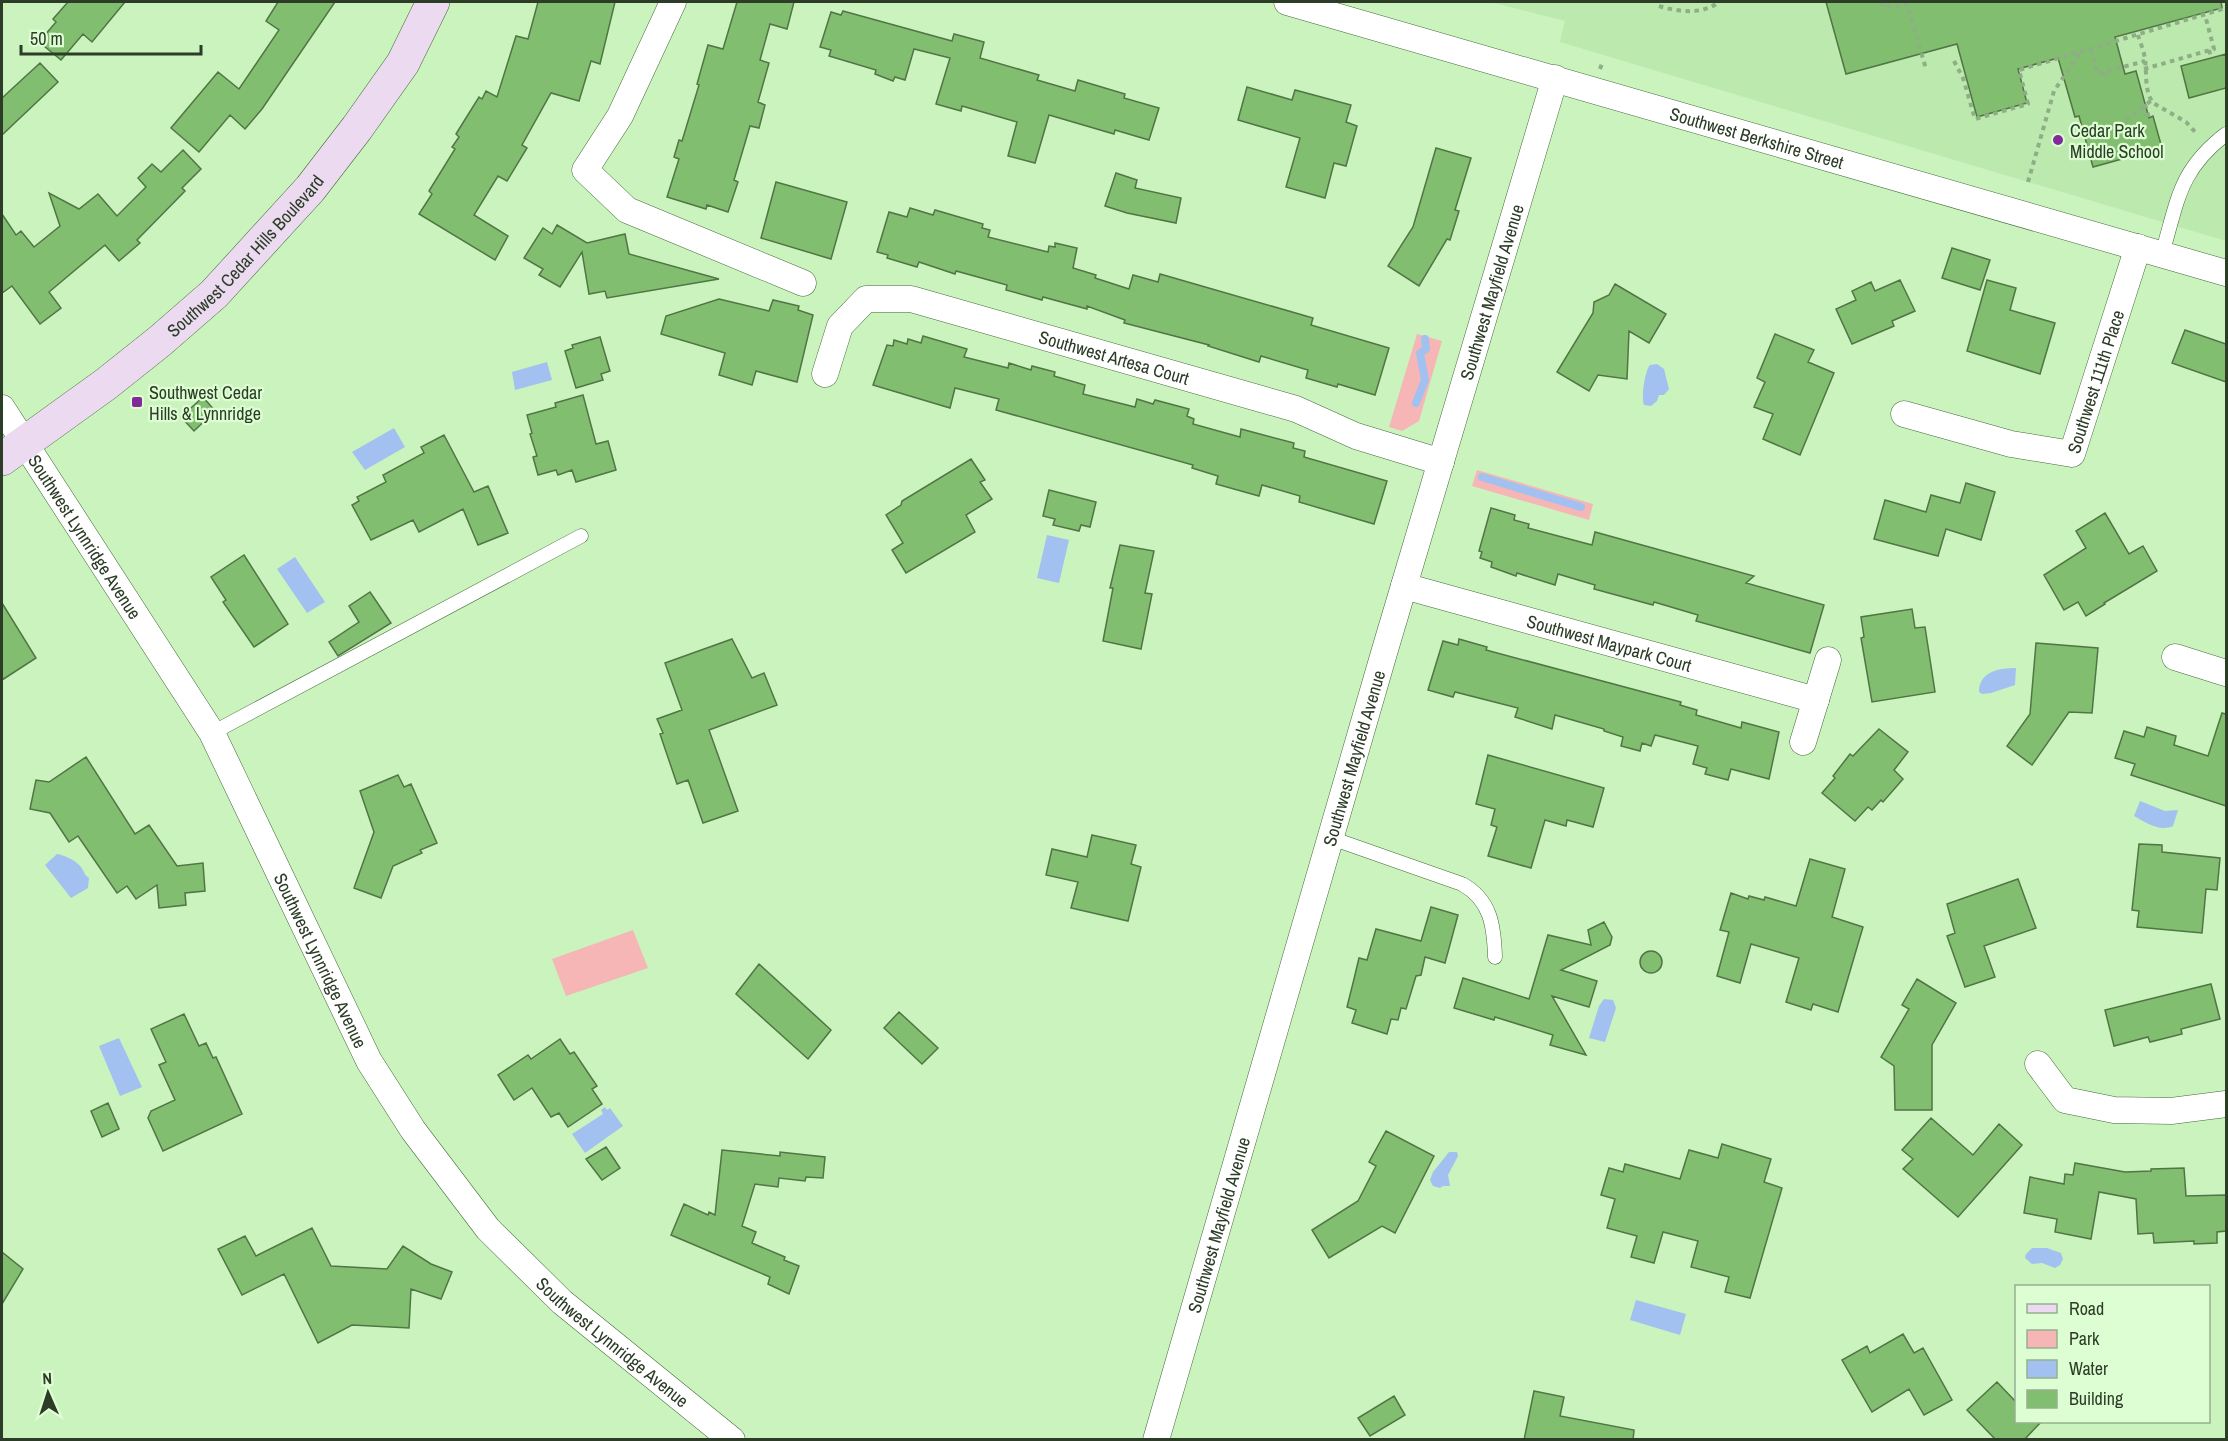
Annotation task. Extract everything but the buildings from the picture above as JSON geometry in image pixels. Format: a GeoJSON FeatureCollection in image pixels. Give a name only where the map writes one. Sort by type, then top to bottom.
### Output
{"type":"FeatureCollection","features":[{"type":"Feature","properties":{"kind":"main road","name":"Southwest Cedar Hills Boulevard"},"geometry":{"type":"LineString","coordinates":[[13,451],[160,341],[214,294],[259,246],[310,189],[357,128],[403,63],[433,2]]}},
{"type":"Feature","properties":{"kind":"street"},"geometry":{"type":"LineString","coordinates":[[673,2],[620,116],[585,170],[627,210],[803,283]]}},
{"type":"Feature","properties":{"kind":"street","name":"Southwest Berkshire Street"},"geometry":{"type":"LineString","coordinates":[[1287,2],[2226,273]]}},
{"type":"Feature","properties":{"kind":"street","name":"Southwest Mayfield Avenue"},"geometry":{"type":"LineString","coordinates":[[1156,1440],[1404,585],[1555,78]]}},
{"type":"Feature","properties":{"kind":"street","name":"Southwest 111th Place"},"geometry":{"type":"LineString","coordinates":[[1904,414],[2011,444],[2072,454],[2138,247]]}},
{"type":"Feature","properties":{"kind":"street","name":"Southwest Artesa Court"},"geometry":{"type":"LineString","coordinates":[[825,374],[840,326],[866,299],[911,300],[1296,409],[1356,436],[1441,462]]}},
{"type":"Feature","properties":{"kind":"street","name":"Southwest Lynnridge Avenue"},"geometry":{"type":"LineString","coordinates":[[2,408],[13,451],[212,733],[369,1060],[413,1130],[488,1229],[562,1302],[732,1440]]}},
{"type":"Feature","properties":{"kind":"street","name":"Southwest Maypark Court"},"geometry":{"type":"LineString","coordinates":[[1404,585],[1442,598],[1816,700]]}},
{"type":"Feature","properties":{"kind":"street"},"geometry":{"type":"LineString","coordinates":[[2175,657],[2226,673]]}},
{"type":"Feature","properties":{"kind":"street"},"geometry":{"type":"LineString","coordinates":[[1803,742],[1828,660]]}},
{"type":"Feature","properties":{"kind":"street"},"geometry":{"type":"LineString","coordinates":[[2038,1064],[2065,1100],[2114,1110],[2171,1111],[2226,1104]]}},
{"type":"Feature","properties":{"kind":"lane"},"geometry":{"type":"LineString","coordinates":[[2162,254],[2181,188],[2192,167],[2208,148],[2226,135]]}},
{"type":"Feature","properties":{"kind":"lane"},"geometry":{"type":"LineString","coordinates":[[212,733],[581,536]]}},
{"type":"Feature","properties":{"kind":"lane"},"geometry":{"type":"LineString","coordinates":[[1331,838],[1462,884],[1474,891],[1487,909],[1494,928],[1496,957]]}},
{"type":"Feature","properties":{"kind":"path"},"geometry":{"type":"LineString","coordinates":[[1659,6],[1674,11],[1698,11],[1719,2]]}},
{"type":"Feature","properties":{"kind":"path"},"geometry":{"type":"LineString","coordinates":[[1882,2],[1884,8],[1907,4],[1926,69]]}},
{"type":"Feature","properties":{"kind":"path"},"geometry":{"type":"LineString","coordinates":[[1954,61],[1963,78],[1975,119],[2028,104],[2019,70],[2226,8]]}},
{"type":"Feature","properties":{"kind":"path"},"geometry":{"type":"LineString","coordinates":[[2144,69],[2214,50],[2205,15]]}},
{"type":"Feature","properties":{"kind":"path"},"geometry":{"type":"LineString","coordinates":[[2138,35],[2152,100],[2186,122],[2208,148]]}},
{"type":"Feature","properties":{"kind":"path"},"geometry":{"type":"LineString","coordinates":[[2091,49],[2097,74],[2145,62]]}},
{"type":"Feature","properties":{"kind":"path"},"geometry":{"type":"LineString","coordinates":[[2209,51],[2211,58]]}},
{"type":"Feature","properties":{"kind":"path"},"geometry":{"type":"LineString","coordinates":[[2028,182],[2054,91],[2080,52]]}},
{"type":"Feature","properties":{"kind":"path"},"geometry":{"type":"LineString","coordinates":[[2103,72],[2105,80]]}},
{"type":"Feature","properties":{"kind":"path"},"geometry":{"type":"LineString","coordinates":[[2087,135],[2086,132],[2122,123],[2152,100]]}},
{"type":"Feature","properties":{"kind":"path"},"geometry":{"type":"LineString","coordinates":[[2145,104],[2149,118]]}},
{"type":"Feature","properties":{"kind":"shaded area","name":"Cedar Park Middle School"},"geometry":{"type":"Polygon","coordinates":[[[1490,2],[2226,2],[2226,241],[1560,42],[1565,21],[1490,2]]]}},
{"type":"Feature","properties":{"kind":"green space"},"geometry":{"type":"Polygon","coordinates":[[[1417,334],[1442,341],[1419,421],[1402,431],[1389,427],[1417,334]]]}},
{"type":"Feature","properties":{"kind":"green space"},"geometry":{"type":"Polygon","coordinates":[[[1477,470],[1593,504],[1589,520],[1472,486],[1477,470]]]}},
{"type":"Feature","properties":{"kind":"green space"},"geometry":{"type":"Polygon","coordinates":[[[633,930],[648,968],[566,996],[552,959],[633,930]]]}},
{"type":"Feature","properties":{"kind":"water"},"geometry":{"type":"Polygon","coordinates":[[[547,362],[552,380],[515,390],[512,372],[547,362]]]}},
{"type":"Feature","properties":{"kind":"water"},"geometry":{"type":"Polygon","coordinates":[[[1657,364],[1664,369],[1669,389],[1664,395],[1659,395],[1657,401],[1651,406],[1644,405],[1643,391],[1647,372],[1650,365],[1657,364]]]}},
{"type":"Feature","properties":{"kind":"water"},"geometry":{"type":"Polygon","coordinates":[[[394,428],[405,447],[365,470],[352,452],[394,428]]]}},
{"type":"Feature","properties":{"kind":"water"},"geometry":{"type":"Polygon","coordinates":[[[1047,535],[1069,540],[1059,583],[1037,578],[1047,535]]]}},
{"type":"Feature","properties":{"kind":"water"},"geometry":{"type":"Polygon","coordinates":[[[295,557],[325,602],[307,613],[277,569],[295,557]]]}},
{"type":"Feature","properties":{"kind":"water"},"geometry":{"type":"Polygon","coordinates":[[[2016,668],[2015,685],[1991,693],[1979,692],[1986,675],[1997,670],[2016,668]]]}},
{"type":"Feature","properties":{"kind":"water"},"geometry":{"type":"Polygon","coordinates":[[[2140,801],[2165,811],[2178,810],[2173,826],[2158,827],[2134,816],[2140,801]]]}},
{"type":"Feature","properties":{"kind":"water"},"geometry":{"type":"Polygon","coordinates":[[[57,854],[75,862],[89,878],[88,888],[71,898],[45,865],[57,854]]]}},
{"type":"Feature","properties":{"kind":"water"},"geometry":{"type":"Polygon","coordinates":[[[1604,999],[1613,1000],[1616,1008],[1605,1042],[1589,1038],[1599,1006],[1604,999]]]}},
{"type":"Feature","properties":{"kind":"water"},"geometry":{"type":"Polygon","coordinates":[[[119,1038],[142,1087],[120,1096],[99,1046],[119,1038]]]}},
{"type":"Feature","properties":{"kind":"water"},"geometry":{"type":"Polygon","coordinates":[[[605,1107],[607,1110],[610,1108],[623,1126],[585,1153],[572,1134],[603,1114],[601,1110],[605,1107]]]}},
{"type":"Feature","properties":{"kind":"water"},"geometry":{"type":"Polygon","coordinates":[[[1449,1152],[1457,1152],[1458,1156],[1448,1175],[1450,1186],[1440,1188],[1433,1186],[1430,1180],[1433,1172],[1449,1152]]]}},
{"type":"Feature","properties":{"kind":"water"},"geometry":{"type":"Polygon","coordinates":[[[2032,1248],[2047,1248],[2061,1253],[2063,1259],[2055,1268],[2042,1263],[2032,1264],[2025,1258],[2032,1248]]]}},
{"type":"Feature","properties":{"kind":"water"},"geometry":{"type":"Polygon","coordinates":[[[1636,1300],[1686,1314],[1680,1335],[1630,1320],[1636,1300]]]}},
{"type":"Feature","properties":{"kind":"waterway"},"geometry":{"type":"LineString","coordinates":[[1416,403],[1425,380],[1420,353],[1426,349],[1425,339]]}},
{"type":"Feature","properties":{"kind":"waterway"},"geometry":{"type":"LineString","coordinates":[[1482,477],[1581,507]]}},
{"type":"Feature","properties":{"kind":"place","name":"Cedar Park Middle School"},"geometry":{"type":"Point","coordinates":[2058,140]}},
{"type":"Feature","properties":{"kind":"place","name":"Southwest Cedar Hills & Lynnridge"},"geometry":{"type":"Point","coordinates":[137,402]}}]}
